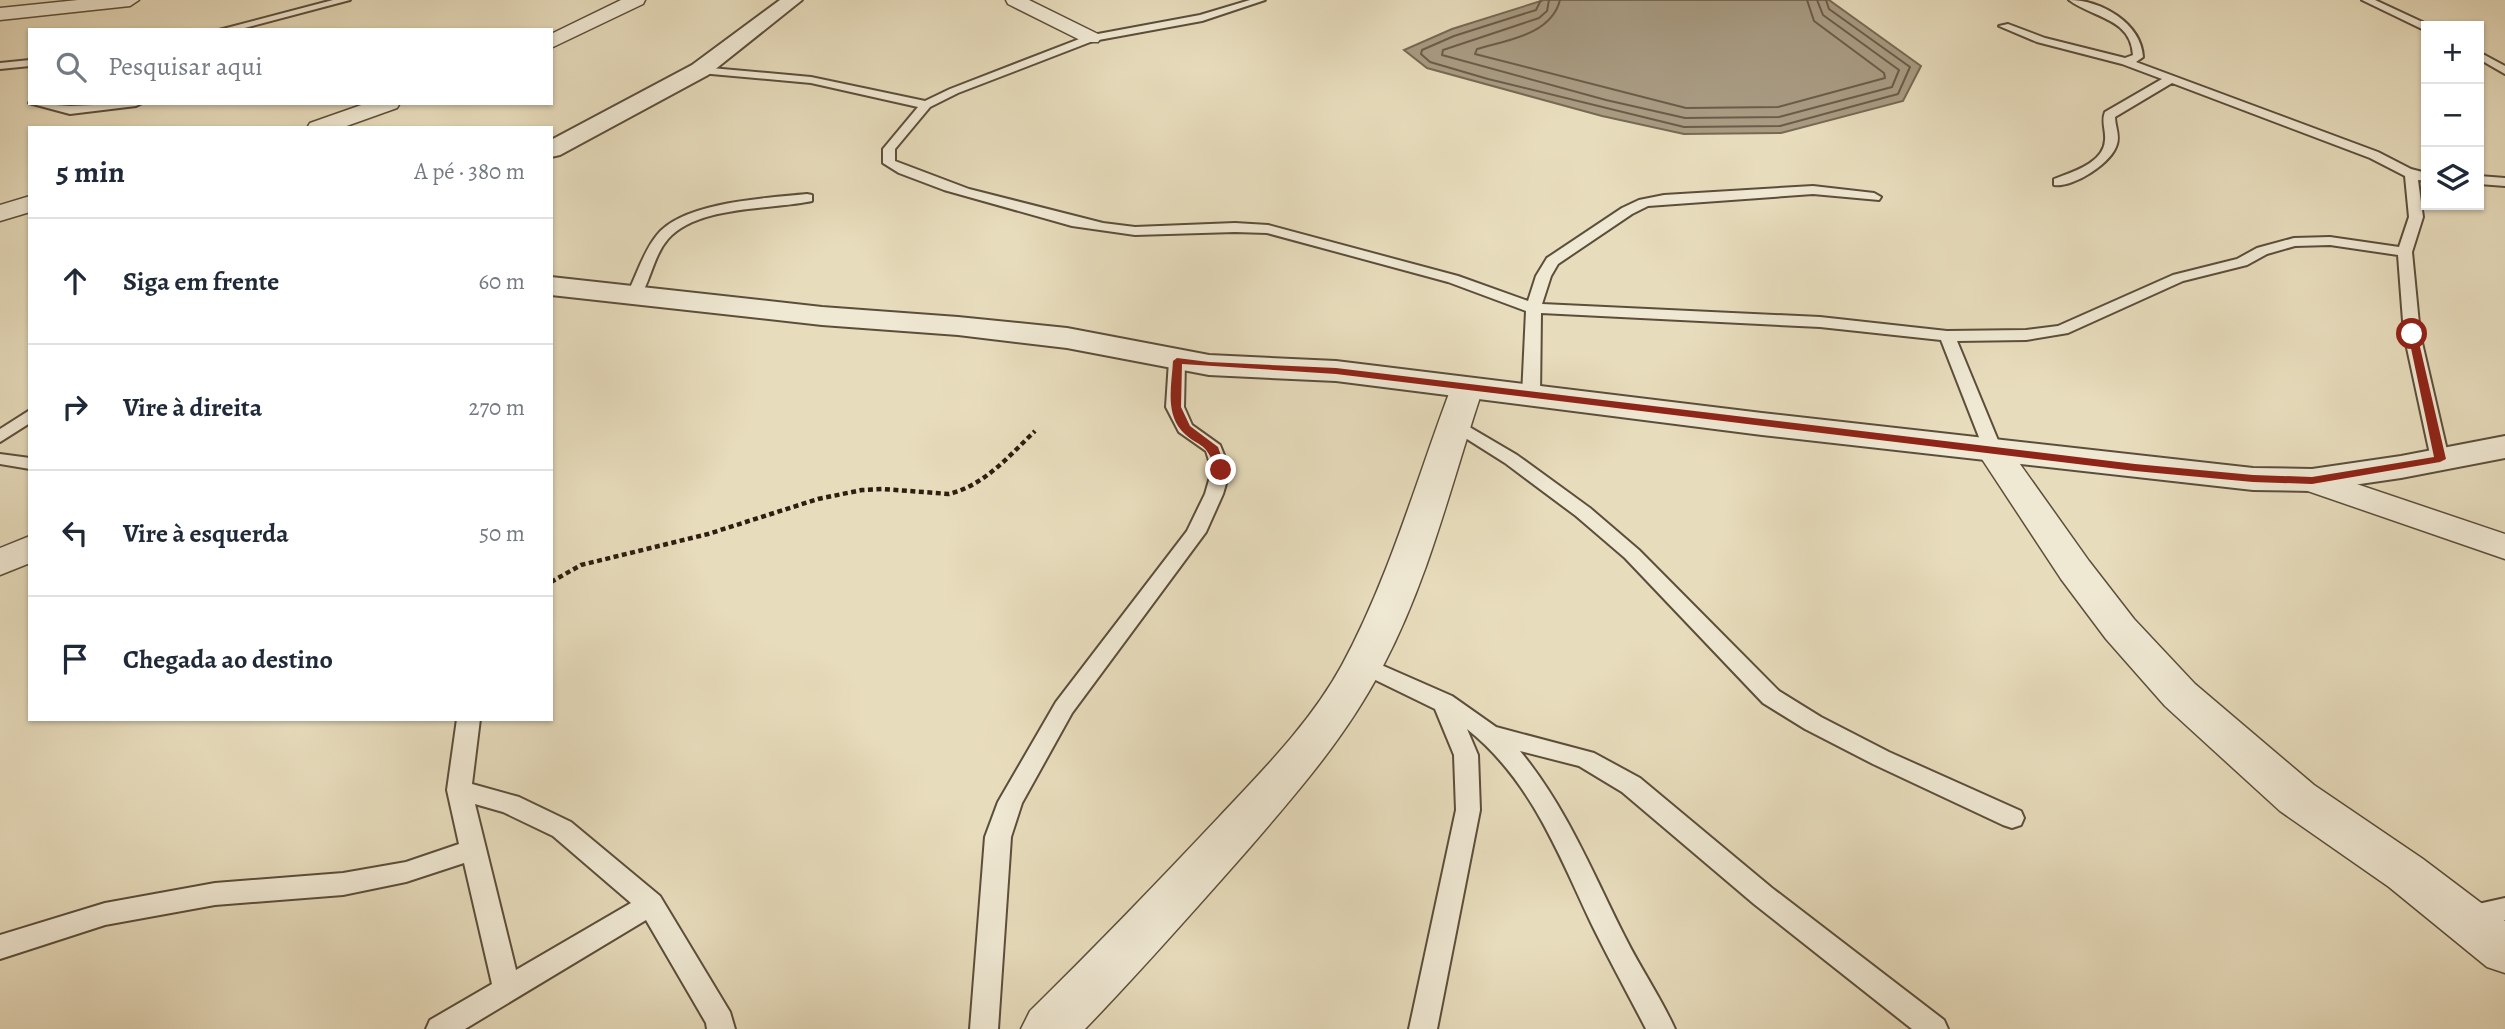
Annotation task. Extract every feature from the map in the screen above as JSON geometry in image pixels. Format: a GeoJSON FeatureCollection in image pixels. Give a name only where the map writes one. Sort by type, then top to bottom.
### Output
{"type":"FeatureCollection","features":[{"type":"Feature","properties":{"kind":"street"},"geometry":{"type":"LineString","coordinates":[[0,14],[131,0]]}},
{"type":"Feature","properties":{"kind":"street"},"geometry":{"type":"LineString","coordinates":[[553,41],[636,0]]}},
{"type":"Feature","properties":{"kind":"street"},"geometry":{"type":"LineString","coordinates":[[553,149],[700,70],[792,0]]}},
{"type":"Feature","properties":{"kind":"street"},"geometry":{"type":"LineString","coordinates":[[1015,0],[1091,38]]}},
{"type":"Feature","properties":{"kind":"street"},"geometry":{"type":"LineString","coordinates":[[324,126],[383,105]]}},
{"type":"Feature","properties":{"kind":"street"},"geometry":{"type":"LineString","coordinates":[[0,213],[28,205]]}},
{"type":"Feature","properties":{"kind":"street"},"geometry":{"type":"LineString","coordinates":[[0,220],[28,223]]}},
{"type":"Feature","properties":{"kind":"street"},"geometry":{"type":"LineString","coordinates":[[553,286],[822,316],[958,326],[1067,338],[1209,365],[1336,371],[1460,405],[1531,396],[2187,472],[2312,480],[2505,447]]}},
{"type":"Feature","properties":{"kind":"street"},"geometry":{"type":"LineString","coordinates":[[1049,1029],[1192,879],[1276,785],[1328,721],[1363,665],[1418,535],[1460,405]]}},
{"type":"Feature","properties":{"kind":"street"},"geometry":{"type":"LineString","coordinates":[[1993,450],[2112,619],[2180,695],[2297,798],[2406,873],[2485,913],[2505,951]]}},
{"type":"Feature","properties":{"kind":"street"},"geometry":{"type":"LineString","coordinates":[[2312,480],[2505,547]]}},
{"type":"Feature","properties":{"kind":"street"},"geometry":{"type":"LineString","coordinates":[[0,563],[28,549]]}},
{"type":"Feature","properties":{"kind":"lane"},"geometry":{"type":"LineString","coordinates":[[233,28],[345,0]]}},
{"type":"Feature","properties":{"kind":"lane"},"geometry":{"type":"LineString","coordinates":[[1260,0],[1202,18],[1091,38],[954,91],[926,106],[889,149],[890,163],[915,176],[1070,222],[1139,231],[1242,226],[1268,229],[1453,279],[1533,308],[1821,322],[1947,337],[2062,330],[2178,278],[2242,262],[2262,251],[2294,242],[2330,241],[2405,252]]}},
{"type":"Feature","properties":{"kind":"lane"},"geometry":{"type":"LineString","coordinates":[[2074,0],[2108,15],[2123,24],[2134,36],[2139,49],[2138,57],[2126,62]]}},
{"type":"Feature","properties":{"kind":"lane"},"geometry":{"type":"LineString","coordinates":[[2368,0],[2421,25]]}},
{"type":"Feature","properties":{"kind":"lane"},"geometry":{"type":"LineString","coordinates":[[264,21],[278,28]]}},
{"type":"Feature","properties":{"kind":"lane"},"geometry":{"type":"LineString","coordinates":[[2004,26],[2041,40],[2126,62],[2374,155],[2419,177],[2416,217],[2405,252],[2412,334],[2440,459]]}},
{"type":"Feature","properties":{"kind":"lane"},"geometry":{"type":"LineString","coordinates":[[2484,58],[2505,71]]}},
{"type":"Feature","properties":{"kind":"lane"},"geometry":{"type":"LineString","coordinates":[[0,66],[28,63]]}},
{"type":"Feature","properties":{"kind":"lane"},"geometry":{"type":"LineString","coordinates":[[700,70],[811,80],[926,106]]}},
{"type":"Feature","properties":{"kind":"lane"},"geometry":{"type":"LineString","coordinates":[[2059,183],[2102,160],[2109,152],[2112,138],[2109,115],[2169,80]]}},
{"type":"Feature","properties":{"kind":"lane"},"geometry":{"type":"LineString","coordinates":[[41,105],[54,109],[91,110],[123,105]]}},
{"type":"Feature","properties":{"kind":"lane"},"geometry":{"type":"LineString","coordinates":[[2484,180],[2505,182]]}},
{"type":"Feature","properties":{"kind":"lane"},"geometry":{"type":"LineString","coordinates":[[1531,396],[1533,308],[1544,272],[1552,261],[1644,203],[1719,194],[1814,190],[1874,197]]}},
{"type":"Feature","properties":{"kind":"lane"},"geometry":{"type":"LineString","coordinates":[[635,294],[664,236],[677,226],[694,218],[750,205],[807,198]]}},
{"type":"Feature","properties":{"kind":"lane"},"geometry":{"type":"LineString","coordinates":[[1947,337],[1993,450]]}},
{"type":"Feature","properties":{"kind":"lane"},"geometry":{"type":"LineString","coordinates":[[984,1029],[998,837],[1010,802],[1065,708],[1196,532],[1214,494],[1221,470],[1214,449],[1185,428],[1175,407],[1177,361]]}},
{"type":"Feature","properties":{"kind":"lane"},"geometry":{"type":"LineString","coordinates":[[1460,405],[1511,459],[1583,512],[1632,554],[1771,697],[1813,723],[1881,758],[2012,818]]}},
{"type":"Feature","properties":{"kind":"lane"},"geometry":{"type":"LineString","coordinates":[[0,437],[28,416]]}},
{"type":"Feature","properties":{"kind":"lane"},"geometry":{"type":"LineString","coordinates":[[0,459],[28,464]]}},
{"type":"Feature","properties":{"kind":"lane"},"geometry":{"type":"LineString","coordinates":[[1363,665],[1443,701],[1489,734],[1512,756],[1555,820],[1617,950],[1661,1029]]}},
{"type":"Feature","properties":{"kind":"lane"},"geometry":{"type":"LineString","coordinates":[[1423,1029],[1468,810],[1466,755],[1443,701]]}},
{"type":"Feature","properties":{"kind":"lane"},"geometry":{"type":"LineString","coordinates":[[469,721],[459,790],[507,990]]}},
{"type":"Feature","properties":{"kind":"lane"},"geometry":{"type":"LineString","coordinates":[[1489,734],[1586,759],[1631,785],[1763,896],[1934,1029]]}},
{"type":"Feature","properties":{"kind":"lane"},"geometry":{"type":"LineString","coordinates":[[459,790],[510,804],[562,830],[651,904],[720,1021],[721,1029]]}},
{"type":"Feature","properties":{"kind":"lane"},"geometry":{"type":"LineString","coordinates":[[0,947],[106,914],[215,894],[343,884],[406,872],[473,850]]}},
{"type":"Feature","properties":{"kind":"lane"},"geometry":{"type":"LineString","coordinates":[[440,1029],[651,904]]}},
{"type":"Feature","properties":{"kind":"path"},"geometry":{"type":"LineString","coordinates":[[553,581],[581,565],[708,534],[818,499],[862,490],[949,494],[962,492],[975,486],[1035,431]]}},
{"type":"Feature","properties":{"kind":"water"},"geometry":{"type":"Polygon","coordinates":[[[1544,0],[1829,0],[1921,66],[1903,101],[1781,133],[1684,134],[1602,116],[1427,68],[1404,50],[1452,29],[1544,0]]]}},
{"type":"Feature","properties":{"kind":"route"},"geometry":{"type":"LineString","coordinates":[[1221,470],[1214,449],[1185,428],[1175,407],[1177,361],[1336,371],[2135,467],[2253,479],[2312,480],[2440,459],[2412,334]]}}]}
